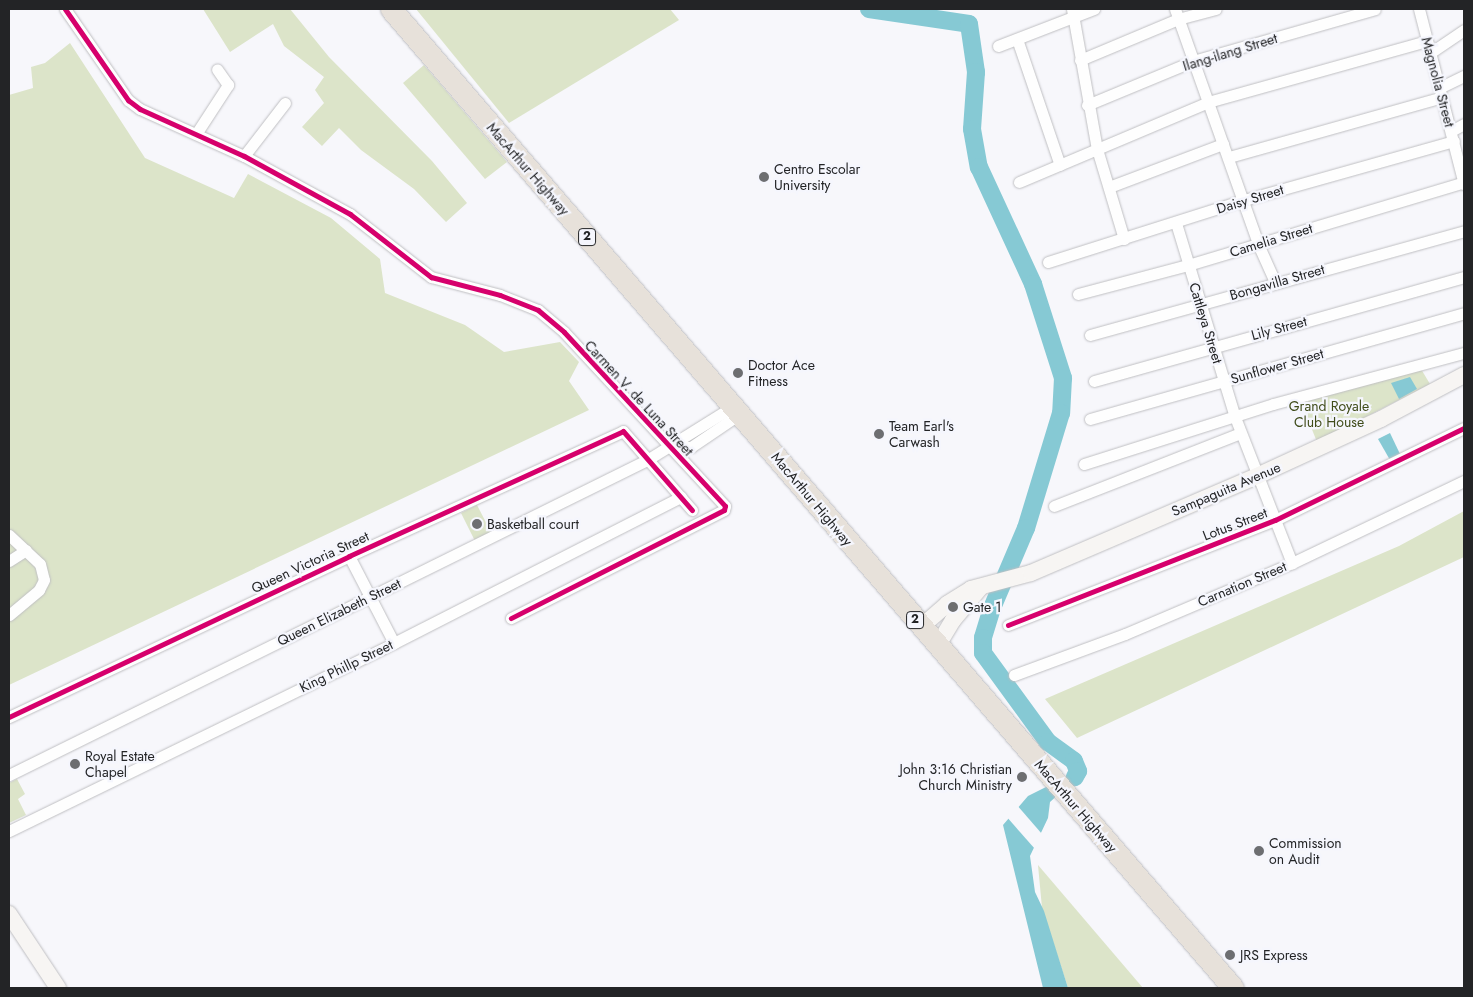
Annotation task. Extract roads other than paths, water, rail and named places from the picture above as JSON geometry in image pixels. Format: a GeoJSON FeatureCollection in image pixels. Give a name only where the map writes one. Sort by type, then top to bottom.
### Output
{"type":"FeatureCollection","features":[{"type":"Feature","properties":{"kind":"highway","name":"MacArthur Highway"},"geometry":{"type":"LineString","coordinates":[[391,9],[1233,988]]}},
{"type":"Feature","properties":{"kind":"main road","name":"Sampaguita Avenue"},"geometry":{"type":"LineString","coordinates":[[922,627],[952,601],[985,585],[1013,578],[1257,476],[1381,419],[1464,375]]}},
{"type":"Feature","properties":{"kind":"main road"},"geometry":{"type":"LineString","coordinates":[[938,645],[953,620],[985,585]]}},
{"type":"Feature","properties":{"kind":"main road"},"geometry":{"type":"LineString","coordinates":[[9,914],[58,988]]}},
{"type":"Feature","properties":{"kind":"street","name":"Carmen V. de Luna Street"},"geometry":{"type":"LineString","coordinates":[[65,9],[128,100],[140,109],[244,156],[350,214],[432,277],[500,295],[538,310],[564,332],[668,447],[725,506],[724,510],[511,618]]}},
{"type":"Feature","properties":{"kind":"street"},"geometry":{"type":"LineString","coordinates":[[998,46],[1072,13],[1094,9]]}},
{"type":"Feature","properties":{"kind":"street"},"geometry":{"type":"LineString","coordinates":[[1080,60],[1176,14],[1216,9]]}},
{"type":"Feature","properties":{"kind":"street","name":"Ilang-ilang Street"},"geometry":{"type":"LineString","coordinates":[[1087,105],[1193,61],[1375,9]]}},
{"type":"Feature","properties":{"kind":"street","name":"Magnolia Street"},"geometry":{"type":"LineString","coordinates":[[1419,9],[1463,177]]}},
{"type":"Feature","properties":{"kind":"street"},"geometry":{"type":"LineString","coordinates":[[1072,13],[1096,149],[1124,239]]}},
{"type":"Feature","properties":{"kind":"street"},"geometry":{"type":"LineString","coordinates":[[1176,14],[1229,157],[1258,244],[1274,282]]}},
{"type":"Feature","properties":{"kind":"street"},"geometry":{"type":"LineString","coordinates":[[1430,53],[1464,30]]}},
{"type":"Feature","properties":{"kind":"street"},"geometry":{"type":"LineString","coordinates":[[1017,39],[1060,164]]}},
{"type":"Feature","properties":{"kind":"street"},"geometry":{"type":"LineString","coordinates":[[1019,182],[1208,102],[1426,41]]}},
{"type":"Feature","properties":{"kind":"street"},"geometry":{"type":"LineString","coordinates":[[196,134],[228,84],[217,69]]}},
{"type":"Feature","properties":{"kind":"street"},"geometry":{"type":"LineString","coordinates":[[1229,157],[1440,92],[1464,76]]}},
{"type":"Feature","properties":{"kind":"street"},"geometry":{"type":"LineString","coordinates":[[244,156],[285,103]]}},
{"type":"Feature","properties":{"kind":"street","name":"Daisy Street"},"geometry":{"type":"LineString","coordinates":[[1048,262],[1452,136],[1464,124]]}},
{"type":"Feature","properties":{"kind":"street"},"geometry":{"type":"LineString","coordinates":[[1109,187],[1223,144]]}},
{"type":"Feature","properties":{"kind":"street","name":"Camelia Street"},"geometry":{"type":"LineString","coordinates":[[1078,294],[1258,244],[1463,177]]}},
{"type":"Feature","properties":{"kind":"street","name":"Cattleya Street"},"geometry":{"type":"LineString","coordinates":[[1176,223],[1199,304],[1240,433],[1292,563]]}},
{"type":"Feature","properties":{"kind":"street","name":"Bongavilla Street"},"geometry":{"type":"LineString","coordinates":[[1090,334],[1464,231]]}},
{"type":"Feature","properties":{"kind":"street","name":"Lily Street"},"geometry":{"type":"LineString","coordinates":[[1094,381],[1464,277]]}},
{"type":"Feature","properties":{"kind":"street","name":"Sunflower Street"},"geometry":{"type":"LineString","coordinates":[[1090,419],[1464,313]]}},
{"type":"Feature","properties":{"kind":"street"},"geometry":{"type":"LineString","coordinates":[[1084,464],[1273,404],[1464,353]]}},
{"type":"Feature","properties":{"kind":"street","name":"Queen Elizabeth Street"},"geometry":{"type":"LineString","coordinates":[[9,775],[647,460],[704,426],[735,411]]}},
{"type":"Feature","properties":{"kind":"street","name":"Queen Elizabeth Street"},"geometry":{"type":"LineString","coordinates":[[668,447],[685,449],[712,435],[735,411]]}},
{"type":"Feature","properties":{"kind":"street"},"geometry":{"type":"LineString","coordinates":[[704,426],[712,435]]}},
{"type":"Feature","properties":{"kind":"street","name":"Lotus Street"},"geometry":{"type":"LineString","coordinates":[[1008,625],[1275,520],[1464,428]]}},
{"type":"Feature","properties":{"kind":"street","name":"Queen Victoria Street"},"geometry":{"type":"LineString","coordinates":[[9,717],[348,556],[623,431],[647,460]]}},
{"type":"Feature","properties":{"kind":"street"},"geometry":{"type":"LineString","coordinates":[[1054,506],[1240,433]]}},
{"type":"Feature","properties":{"kind":"street"},"geometry":{"type":"LineString","coordinates":[[647,460],[692,510]]}},
{"type":"Feature","properties":{"kind":"street","name":"Carnation Street"},"geometry":{"type":"LineString","coordinates":[[1014,674],[1125,634],[1292,563],[1464,482]]}},
{"type":"Feature","properties":{"kind":"street","name":"King Phillp Street"},"geometry":{"type":"LineString","coordinates":[[9,831],[394,643],[681,497]]}},
{"type":"Feature","properties":{"kind":"street"},"geometry":{"type":"LineString","coordinates":[[9,535],[40,564],[44,580],[39,590],[9,615]]}},
{"type":"Feature","properties":{"kind":"street"},"geometry":{"type":"LineString","coordinates":[[9,561],[26,550]]}},
{"type":"Feature","properties":{"kind":"street"},"geometry":{"type":"LineString","coordinates":[[348,556],[394,643]]}},
{"type":"Feature","properties":{"kind":"water"},"geometry":{"type":"Polygon","coordinates":[[[1410,377],[1417,389],[1399,399],[1391,383],[1410,377]]]}},
{"type":"Feature","properties":{"kind":"water"},"geometry":{"type":"Polygon","coordinates":[[[1390,433],[1400,454],[1390,460],[1378,439],[1390,433]]]}},
{"type":"Feature","properties":{"kind":"water"},"geometry":{"type":"Polygon","coordinates":[[[1073,754],[1080,775],[1050,802],[1048,818],[1030,856],[1035,892],[1044,911],[1068,988],[1043,988],[1003,825],[1028,796],[1070,775],[1072,767],[1067,759],[1073,754]]]}},
{"type":"Feature","properties":{"kind":"waterway"},"geometry":{"type":"LineString","coordinates":[[869,9],[969,24],[976,72],[972,129],[979,167],[1033,284],[1063,378],[1061,413],[1026,528],[992,608],[983,638],[983,653],[1048,742],[1074,761],[1078,771],[1075,777]]}},
{"type":"Feature","properties":{"kind":"place","name":"Centro Escolar University"},"geometry":{"type":"Point","coordinates":[764,177]}},
{"type":"Feature","properties":{"kind":"place","name":"Doctor Ace Fitness"},"geometry":{"type":"Point","coordinates":[738,373]}},
{"type":"Feature","properties":{"kind":"place","name":"Team Earl's Carwash"},"geometry":{"type":"Point","coordinates":[879,434]}},
{"type":"Feature","properties":{"kind":"place","name":"Basketball court"},"geometry":{"type":"Point","coordinates":[477,524]}},
{"type":"Feature","properties":{"kind":"place","name":"Gate 1"},"geometry":{"type":"Point","coordinates":[953,607]}},
{"type":"Feature","properties":{"kind":"place","name":"Royal Estate Chapel"},"geometry":{"type":"Point","coordinates":[75,764]}},
{"type":"Feature","properties":{"kind":"place","name":"John 3:16 Christian Church Ministry"},"geometry":{"type":"Point","coordinates":[1022,777]}},
{"type":"Feature","properties":{"kind":"place","name":"Commission on Audit"},"geometry":{"type":"Point","coordinates":[1259,851]}},
{"type":"Feature","properties":{"kind":"place","name":"JRS Express"},"geometry":{"type":"Point","coordinates":[1230,955]}},
{"type":"Feature","properties":{"kind":"park label","name":"Grand Royale Club House"},"geometry":{"type":"Point","coordinates":[1329,414]}}]}
